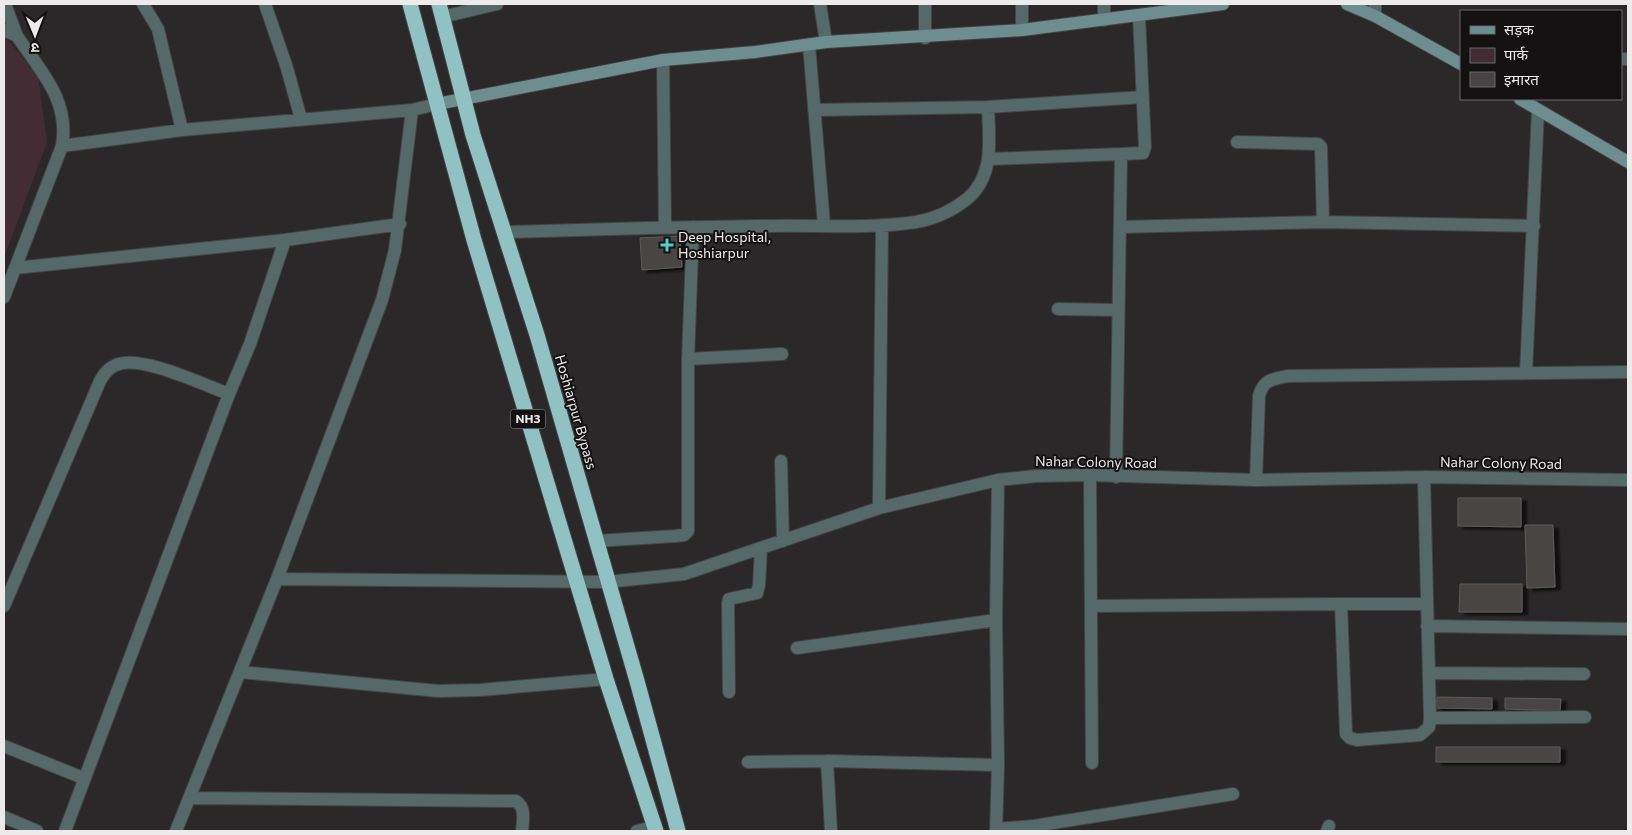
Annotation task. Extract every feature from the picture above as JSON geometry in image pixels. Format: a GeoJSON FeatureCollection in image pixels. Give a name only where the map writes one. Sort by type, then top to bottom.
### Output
{"type":"FeatureCollection","features":[{"type":"Feature","properties":{"kind":"highway","name":"NH3"},"geometry":{"type":"LineString","coordinates":[[410,4],[474,240],[606,679],[655,829]]}},
{"type":"Feature","properties":{"kind":"highway","name":"Hoshiarpur Bypass"},"geometry":{"type":"LineString","coordinates":[[441,10],[463,98],[537,335],[607,582],[637,680],[678,831]]}},
{"type":"Feature","properties":{"kind":"street"},"geometry":{"type":"LineString","coordinates":[[4,297],[62,146],[65,128],[59,100],[17,36],[5,4]]}},
{"type":"Feature","properties":{"kind":"street"},"geometry":{"type":"LineString","coordinates":[[143,4],[158,29],[182,130]]}},
{"type":"Feature","properties":{"kind":"street"},"geometry":{"type":"LineString","coordinates":[[265,4],[287,68],[301,119]]}},
{"type":"Feature","properties":{"kind":"street"},"geometry":{"type":"LineString","coordinates":[[441,10],[497,4]]}},
{"type":"Feature","properties":{"kind":"street"},"geometry":{"type":"LineString","coordinates":[[820,4],[826,42]]}},
{"type":"Feature","properties":{"kind":"street"},"geometry":{"type":"LineString","coordinates":[[925,4],[925,38]]}},
{"type":"Feature","properties":{"kind":"street"},"geometry":{"type":"LineString","coordinates":[[1022,4],[1022,30]]}},
{"type":"Feature","properties":{"kind":"street"},"geometry":{"type":"LineString","coordinates":[[1104,4],[1104,20]]}},
{"type":"Feature","properties":{"kind":"street"},"geometry":{"type":"LineString","coordinates":[[62,146],[182,130],[412,110],[463,98],[663,60],[755,52],[826,42],[925,38],[1022,30],[1140,16],[1175,7],[1223,4]]}},
{"type":"Feature","properties":{"kind":"street"},"geometry":{"type":"LineString","coordinates":[[1347,4],[1375,10],[1460,63]]}},
{"type":"Feature","properties":{"kind":"street"},"geometry":{"type":"LineString","coordinates":[[989,159],[1138,154],[1145,150],[1140,16]]}},
{"type":"Feature","properties":{"kind":"street"},"geometry":{"type":"LineString","coordinates":[[4,30],[17,36]]}},
{"type":"Feature","properties":{"kind":"street"},"geometry":{"type":"LineString","coordinates":[[809,45],[824,225]]}},
{"type":"Feature","properties":{"kind":"street"},"geometry":{"type":"LineString","coordinates":[[663,60],[666,226]]}},
{"type":"Feature","properties":{"kind":"street"},"geometry":{"type":"LineString","coordinates":[[814,110],[988,107],[1143,97]]}},
{"type":"Feature","properties":{"kind":"street"},"geometry":{"type":"LineString","coordinates":[[1522,100],[1628,162]]}},
{"type":"Feature","properties":{"kind":"street"},"geometry":{"type":"LineString","coordinates":[[505,232],[666,226],[882,226],[918,222],[953,209],[969,198],[981,182],[989,159],[988,107]]}},
{"type":"Feature","properties":{"kind":"street"},"geometry":{"type":"LineString","coordinates":[[176,831],[277,579],[382,300],[400,224],[412,110]]}},
{"type":"Feature","properties":{"kind":"street"},"geometry":{"type":"LineString","coordinates":[[1526,373],[1538,110]]}},
{"type":"Feature","properties":{"kind":"street"},"geometry":{"type":"LineString","coordinates":[[1237,142],[1318,144],[1321,147],[1323,222]]}},
{"type":"Feature","properties":{"kind":"street"},"geometry":{"type":"LineString","coordinates":[[1116,477],[1121,154]]}},
{"type":"Feature","properties":{"kind":"street"},"geometry":{"type":"LineString","coordinates":[[1120,227],[1323,222],[1534,226]]}},
{"type":"Feature","properties":{"kind":"street"},"geometry":{"type":"LineString","coordinates":[[15,268],[286,240],[400,224]]}},
{"type":"Feature","properties":{"kind":"street"},"geometry":{"type":"LineString","coordinates":[[879,508],[882,226]]}},
{"type":"Feature","properties":{"kind":"street"},"geometry":{"type":"LineString","coordinates":[[596,542],[676,536],[688,531],[688,359],[692,227]]}},
{"type":"Feature","properties":{"kind":"street"},"geometry":{"type":"LineString","coordinates":[[65,831],[83,778],[229,394],[250,344],[286,240]]}},
{"type":"Feature","properties":{"kind":"street"},"geometry":{"type":"LineString","coordinates":[[1058,309],[1118,310]]}},
{"type":"Feature","properties":{"kind":"street"},"geometry":{"type":"LineString","coordinates":[[688,359],[782,354]]}},
{"type":"Feature","properties":{"kind":"street"},"geometry":{"type":"LineString","coordinates":[[4,606],[100,381],[107,371],[117,364],[144,364],[229,394]]}},
{"type":"Feature","properties":{"kind":"street"},"geometry":{"type":"LineString","coordinates":[[1256,480],[1259,396],[1262,386],[1270,379],[1288,376],[1628,372]]}},
{"type":"Feature","properties":{"kind":"street"},"geometry":{"type":"LineString","coordinates":[[781,461],[783,541]]}},
{"type":"Feature","properties":{"kind":"street"},"geometry":{"type":"LineString","coordinates":[[1090,475],[1093,606],[1092,763]]}},
{"type":"Feature","properties":{"kind":"street","name":"Nahar Colony Road"},"geometry":{"type":"LineString","coordinates":[[277,579],[607,582],[684,574],[879,508],[998,480],[1036,476],[1090,475],[1256,480],[1424,477],[1628,480]]}},
{"type":"Feature","properties":{"kind":"street"},"geometry":{"type":"LineString","coordinates":[[1342,604],[1346,734],[1350,738],[1358,740],[1420,735],[1429,726],[1430,718],[1424,477]]}},
{"type":"Feature","properties":{"kind":"street"},"geometry":{"type":"LineString","coordinates":[[998,480],[996,620],[997,830],[1034,828],[1234,794]]}},
{"type":"Feature","properties":{"kind":"street"},"geometry":{"type":"LineString","coordinates":[[729,692],[728,603],[729,599],[734,596],[757,593],[761,548]]}},
{"type":"Feature","properties":{"kind":"street"},"geometry":{"type":"LineString","coordinates":[[1093,606],[1427,604]]}},
{"type":"Feature","properties":{"kind":"street"},"geometry":{"type":"LineString","coordinates":[[797,648],[996,620]]}},
{"type":"Feature","properties":{"kind":"street"},"geometry":{"type":"LineString","coordinates":[[1427,626],[1628,629]]}},
{"type":"Feature","properties":{"kind":"street"},"geometry":{"type":"LineString","coordinates":[[240,672],[438,690],[480,690],[606,679]]}},
{"type":"Feature","properties":{"kind":"street"},"geometry":{"type":"LineString","coordinates":[[1429,674],[1584,674]]}},
{"type":"Feature","properties":{"kind":"street"},"geometry":{"type":"LineString","coordinates":[[1430,718],[1585,717]]}},
{"type":"Feature","properties":{"kind":"street"},"geometry":{"type":"LineString","coordinates":[[4,746],[83,778]]}},
{"type":"Feature","properties":{"kind":"street"},"geometry":{"type":"LineString","coordinates":[[748,762],[827,761],[998,764]]}},
{"type":"Feature","properties":{"kind":"street"},"geometry":{"type":"LineString","coordinates":[[827,761],[831,831]]}},
{"type":"Feature","properties":{"kind":"street"},"geometry":{"type":"LineString","coordinates":[[190,798],[516,801],[521,804],[523,810],[522,831]]}},
{"type":"Feature","properties":{"kind":"street"},"geometry":{"type":"LineString","coordinates":[[4,817],[37,831]]}},
{"type":"Feature","properties":{"kind":"street"},"geometry":{"type":"LineString","coordinates":[[637,831],[655,829]]}},
{"type":"Feature","properties":{"kind":"green space"},"geometry":{"type":"Polygon","coordinates":[[[4,38],[7,39],[38,76],[47,142],[4,258],[4,38]]]}},
{"type":"Feature","properties":{"kind":"building"},"geometry":{"type":"Polygon","coordinates":[[[680,236],[682,267],[642,270],[640,238],[680,236]]]}},
{"type":"Feature","properties":{"kind":"building"},"geometry":{"type":"Polygon","coordinates":[[[1458,498],[1521,498],[1521,527],[1458,526],[1458,498]]]}},
{"type":"Feature","properties":{"kind":"building"},"geometry":{"type":"Polygon","coordinates":[[[1525,525],[1553,525],[1555,587],[1527,588],[1525,525]]]}},
{"type":"Feature","properties":{"kind":"building"},"geometry":{"type":"Polygon","coordinates":[[[1460,584],[1522,584],[1522,612],[1459,612],[1460,584]]]}},
{"type":"Feature","properties":{"kind":"building"},"geometry":{"type":"Polygon","coordinates":[[[1437,697],[1492,698],[1492,709],[1436,708],[1437,697]]]}},
{"type":"Feature","properties":{"kind":"building"},"geometry":{"type":"Polygon","coordinates":[[[1505,698],[1561,699],[1560,711],[1505,709],[1505,698]]]}},
{"type":"Feature","properties":{"kind":"building"},"geometry":{"type":"Polygon","coordinates":[[[1436,747],[1560,747],[1560,762],[1436,762],[1436,747]]]}},
{"type":"Feature","properties":{"kind":"place","name":"Deep Hospital, Hoshiarpur"},"geometry":{"type":"Point","coordinates":[667,245]}}]}
